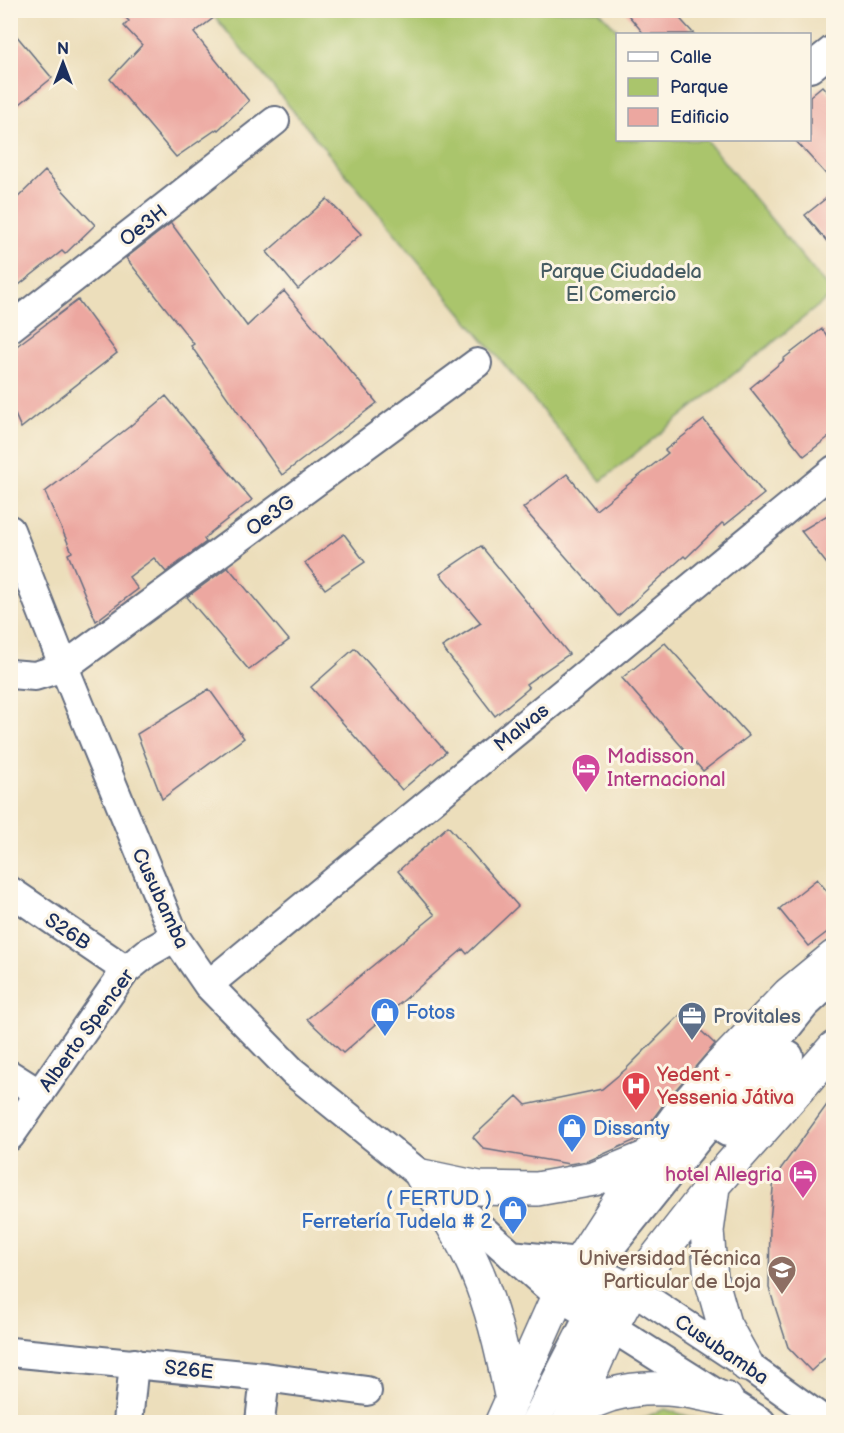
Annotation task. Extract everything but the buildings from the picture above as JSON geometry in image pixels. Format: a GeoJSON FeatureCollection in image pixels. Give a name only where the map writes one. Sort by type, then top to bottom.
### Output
{"type":"FeatureCollection","features":[{"type":"Feature","properties":{"kind":"main road"},"geometry":{"type":"LineString","coordinates":[[509,1415],[583,1310],[604,1275],[648,1157],[680,1113],[718,1068],[789,994],[834,957]]}},
{"type":"Feature","properties":{"kind":"main road"},"geometry":{"type":"LineString","coordinates":[[572,1416],[583,1310],[604,1275],[714,1184],[834,1048]]}},
{"type":"Feature","properties":{"kind":"main road"},"geometry":{"type":"LineString","coordinates":[[422,1176],[479,1188],[537,1189],[594,1179],[648,1157]]}},
{"type":"Feature","properties":{"kind":"main road"},"geometry":{"type":"LineString","coordinates":[[422,1176],[455,1228],[481,1282],[500,1340],[509,1415]]}},
{"type":"Feature","properties":{"kind":"main road"},"geometry":{"type":"LineString","coordinates":[[714,1184],[707,1232],[711,1278],[724,1324],[747,1365]]}},
{"type":"Feature","properties":{"kind":"main road"},"geometry":{"type":"LineString","coordinates":[[572,1416],[611,1395],[649,1388],[688,1390],[726,1399]]}},
{"type":"Feature","properties":{"kind":"street"},"geometry":{"type":"LineString","coordinates":[[811,67],[834,49]]}},
{"type":"Feature","properties":{"kind":"street","name":"Oe3H"},"geometry":{"type":"LineString","coordinates":[[10,328],[275,121]]}},
{"type":"Feature","properties":{"kind":"street","name":"Oe3G"},"geometry":{"type":"LineString","coordinates":[[10,674],[35,676],[63,667],[477,363]]}},
{"type":"Feature","properties":{"kind":"street","name":"Malvas"},"geometry":{"type":"LineString","coordinates":[[208,985],[834,470]]}},
{"type":"Feature","properties":{"kind":"street","name":"Cusubamba"},"geometry":{"type":"LineString","coordinates":[[10,530],[63,667],[174,938],[208,985],[293,1072],[422,1176],[511,1255],[583,1310],[760,1422]]}},
{"type":"Feature","properties":{"kind":"street","name":"S26B"},"geometry":{"type":"LineString","coordinates":[[10,891],[126,970]]}},
{"type":"Feature","properties":{"kind":"street","name":"Alberto Spencer"},"geometry":{"type":"LineString","coordinates":[[10,1136],[126,970],[147,953],[174,938]]}},
{"type":"Feature","properties":{"kind":"street"},"geometry":{"type":"LineString","coordinates":[[604,1275],[805,1005],[834,978]]}},
{"type":"Feature","properties":{"kind":"street"},"geometry":{"type":"LineString","coordinates":[[604,1275],[819,1018],[834,1005]]}},
{"type":"Feature","properties":{"kind":"street"},"geometry":{"type":"LineString","coordinates":[[10,1075],[40,1094]]}},
{"type":"Feature","properties":{"kind":"street","name":"Cusubamba"},"geometry":{"type":"LineString","coordinates":[[511,1255],[604,1275],[747,1365],[826,1422]]}},
{"type":"Feature","properties":{"kind":"street"},"geometry":{"type":"LineString","coordinates":[[535,1422],[583,1310]]}},
{"type":"Feature","properties":{"kind":"street","name":"S26E"},"geometry":{"type":"LineString","coordinates":[[10,1352],[265,1377],[367,1391]]}},
{"type":"Feature","properties":{"kind":"street"},"geometry":{"type":"LineString","coordinates":[[128,1422],[134,1363]]}},
{"type":"Feature","properties":{"kind":"street"},"geometry":{"type":"LineString","coordinates":[[260,1422],[265,1377]]}},
{"type":"Feature","properties":{"kind":"green space","name":"Parque Ciudadela El Comercio"},"geometry":{"type":"Polygon","coordinates":[[[210,11],[599,11],[620,33],[616,33],[616,141],[707,141],[833,294],[601,481],[210,11]]]}},
{"type":"Feature","properties":{"kind":"green space"},"geometry":{"type":"Polygon","coordinates":[[[665,1409],[705,1422],[634,1422],[665,1409]]]}},
{"type":"Feature","properties":{"kind":"place","name":"Madisson Internacional"},"geometry":{"type":"Point","coordinates":[586,794]}},
{"type":"Feature","properties":{"kind":"place","name":"Fotos"},"geometry":{"type":"Point","coordinates":[385,1038]}},
{"type":"Feature","properties":{"kind":"place","name":"Provitales"},"geometry":{"type":"Point","coordinates":[692,1042]}},
{"type":"Feature","properties":{"kind":"place","name":"Yedent - Yessenia Játiva"},"geometry":{"type":"Point","coordinates":[636,1112]}},
{"type":"Feature","properties":{"kind":"place","name":"Dissanty"},"geometry":{"type":"Point","coordinates":[572,1154]}},
{"type":"Feature","properties":{"kind":"place","name":"hotel Allegria"},"geometry":{"type":"Point","coordinates":[803,1200]}},
{"type":"Feature","properties":{"kind":"place","name":"( FERTUD ) Ferretería Tudela # 2"},"geometry":{"type":"Point","coordinates":[513,1236]}},
{"type":"Feature","properties":{"kind":"place","name":"Universidad Técnica Particular de Loja"},"geometry":{"type":"Point","coordinates":[782,1296]}}]}
